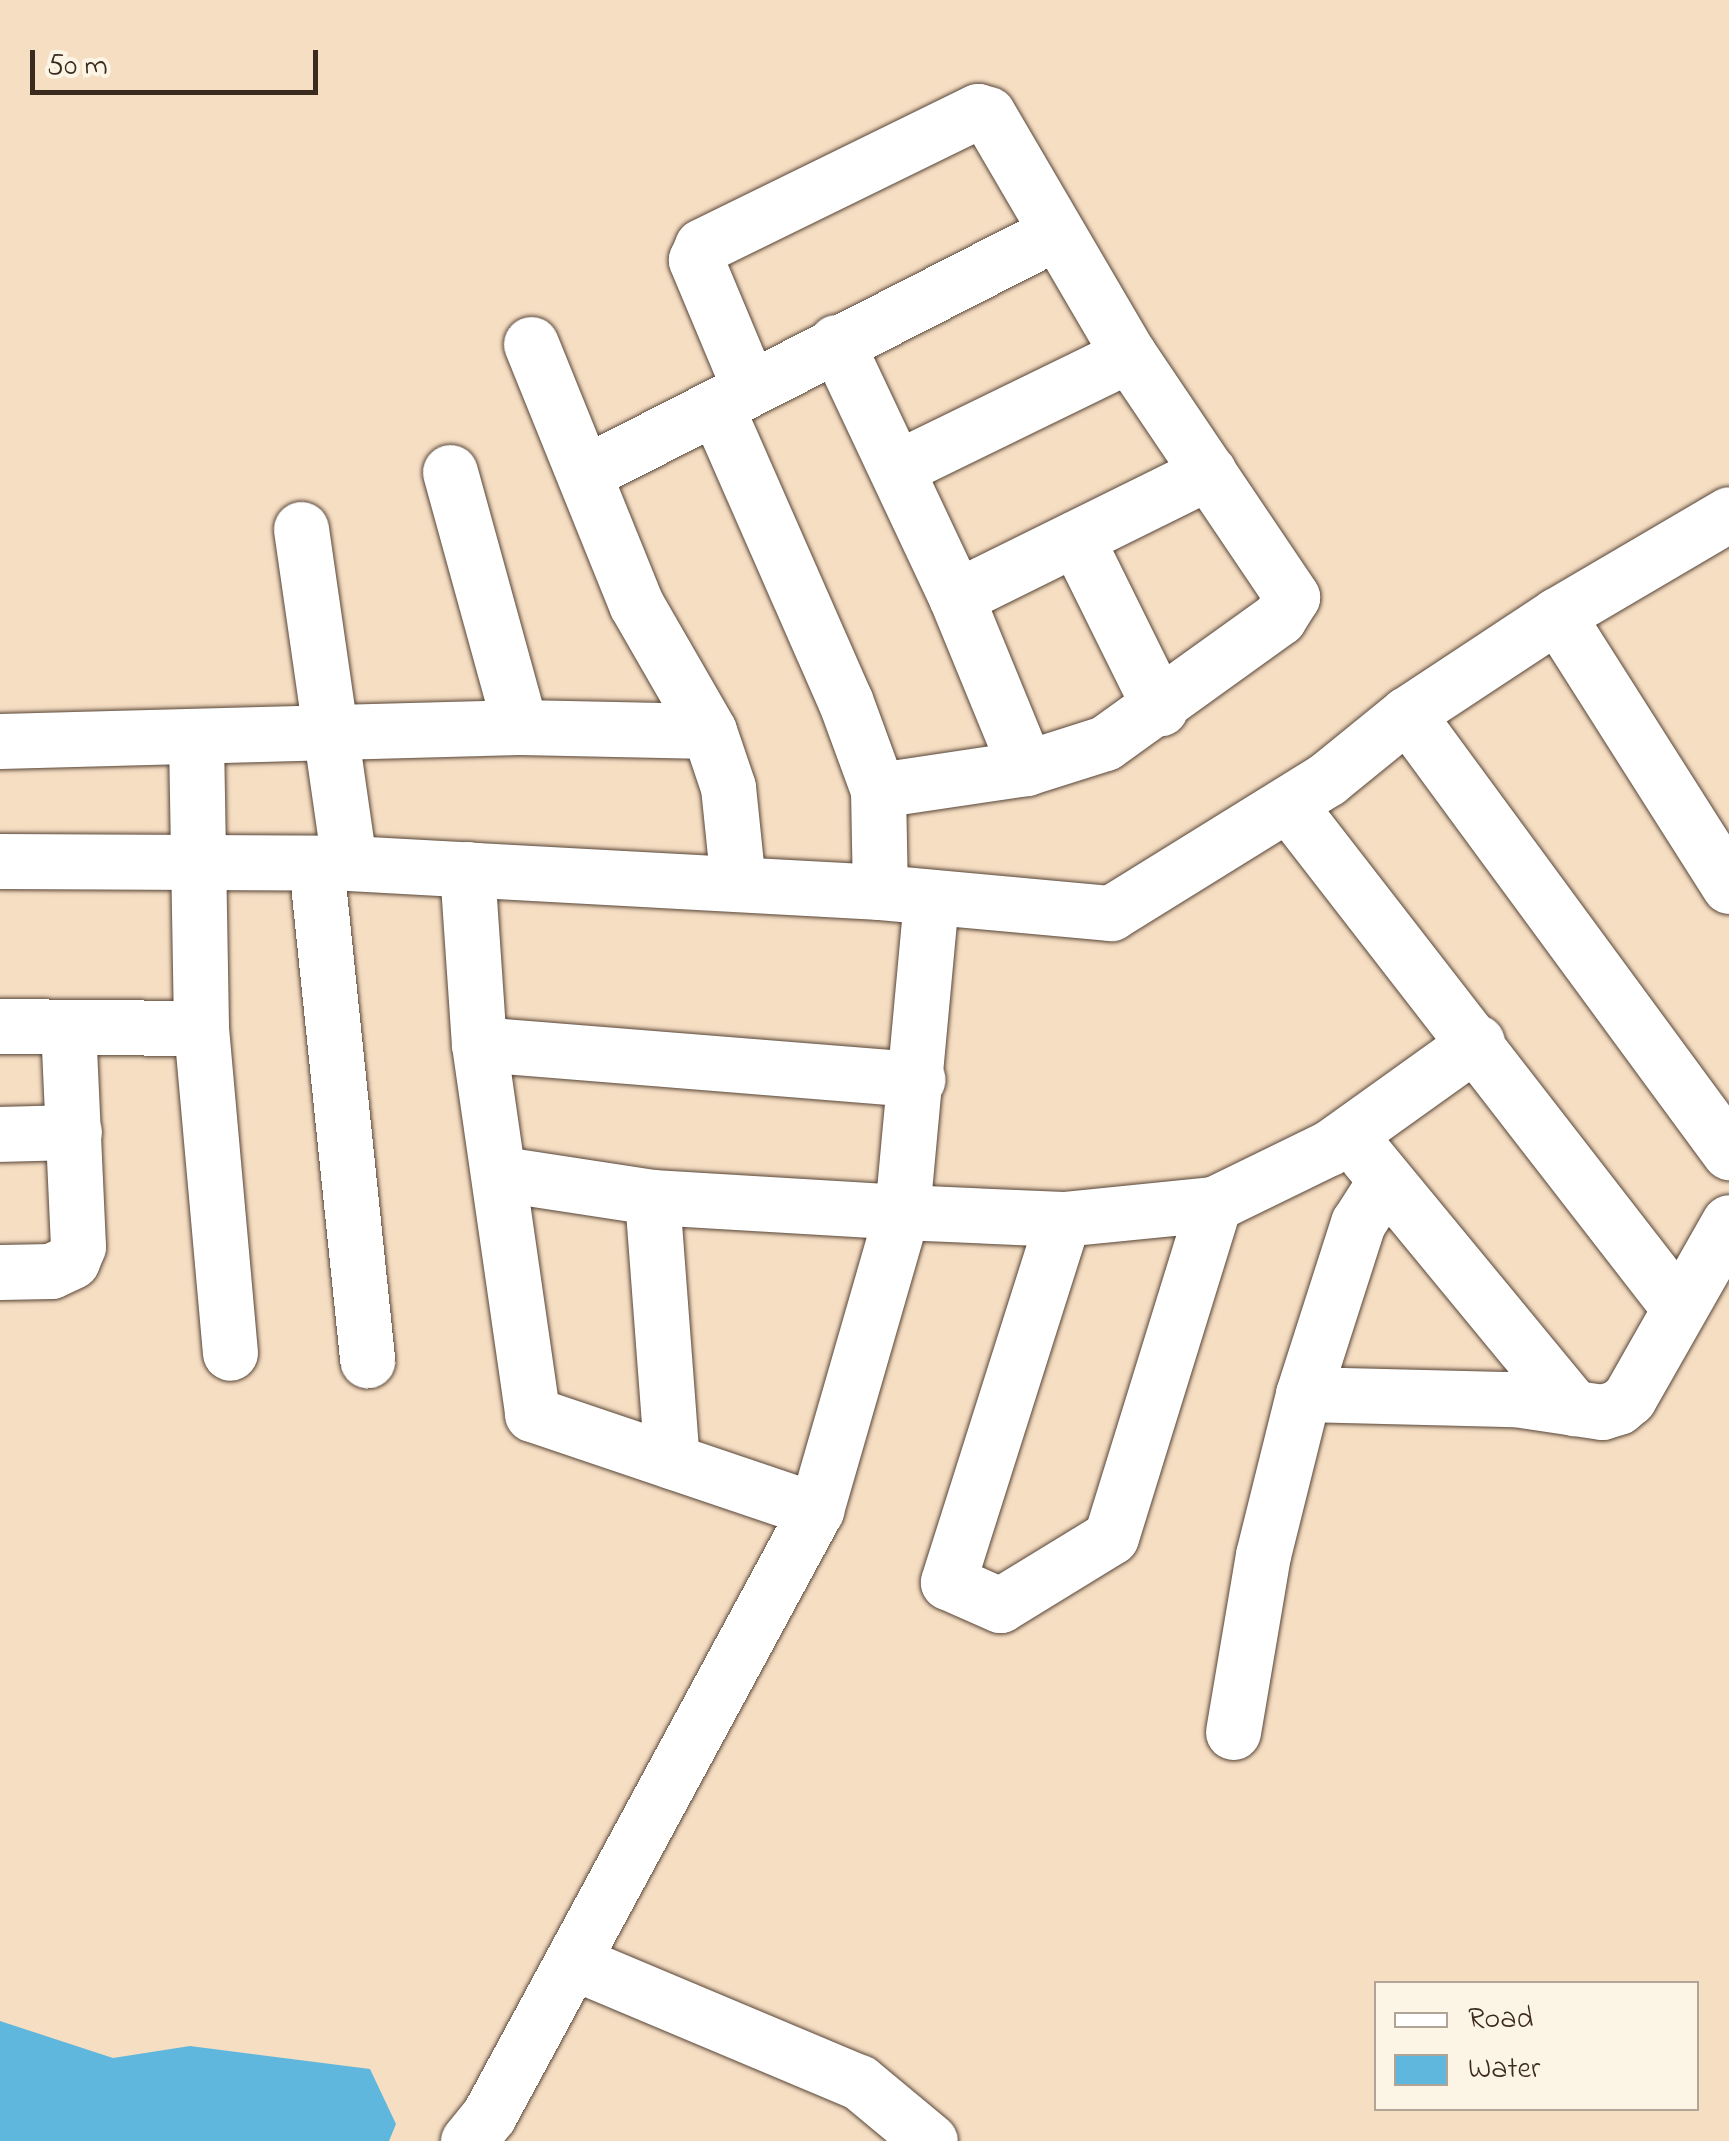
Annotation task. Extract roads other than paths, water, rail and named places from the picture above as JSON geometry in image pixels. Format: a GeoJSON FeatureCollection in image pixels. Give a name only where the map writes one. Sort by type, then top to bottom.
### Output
{"type":"FeatureCollection","features":[{"type":"Feature","properties":{"kind":"street"},"geometry":{"type":"LineString","coordinates":[[468,2141],[490,2115],[816,1510],[902,1212],[918,1079],[906,896],[878,790],[733,398],[696,260],[702,246],[978,112],[988,114],[1054,233],[1129,355],[1292,597],[1279,618],[1160,708],[1105,744],[1026,768],[878,790]]}},
{"type":"Feature","properties":{"kind":"street"},"geometry":{"type":"LineString","coordinates":[[585,473],[1054,233]]}},
{"type":"Feature","properties":{"kind":"street"},"geometry":{"type":"LineString","coordinates":[[836,342],[956,597],[1026,768]]}},
{"type":"Feature","properties":{"kind":"street"},"geometry":{"type":"LineString","coordinates":[[531,344],[636,604],[709,731],[728,787],[738,883]]}},
{"type":"Feature","properties":{"kind":"street"},"geometry":{"type":"LineString","coordinates":[[897,468],[1129,355]]}},
{"type":"Feature","properties":{"kind":"street"},"geometry":{"type":"LineString","coordinates":[[450,472],[520,727]]}},
{"type":"Feature","properties":{"kind":"street"},"geometry":{"type":"LineString","coordinates":[[956,597],[1209,472]]}},
{"type":"Feature","properties":{"kind":"street"},"geometry":{"type":"LineString","coordinates":[[0,862],[199,866],[333,863],[467,868],[738,883],[1111,913],[1288,804],[1407,714],[1558,616],[1729,514]]}},
{"type":"Feature","properties":{"kind":"street"},"geometry":{"type":"LineString","coordinates":[[301,529],[326,730],[367,1360]]}},
{"type":"Feature","properties":{"kind":"street"},"geometry":{"type":"LineString","coordinates":[[1076,538],[1160,708]]}},
{"type":"Feature","properties":{"kind":"street"},"geometry":{"type":"LineString","coordinates":[[1558,616],[1729,886]]}},
{"type":"Feature","properties":{"kind":"street"},"geometry":{"type":"LineString","coordinates":[[1407,714],[1729,1152]]}},
{"type":"Feature","properties":{"kind":"street"},"geometry":{"type":"LineString","coordinates":[[0,741],[196,739],[326,730],[520,727],[709,731]]}},
{"type":"Feature","properties":{"kind":"street"},"geometry":{"type":"LineString","coordinates":[[196,739],[200,1028],[230,1353]]}},
{"type":"Feature","properties":{"kind":"street"},"geometry":{"type":"LineString","coordinates":[[1288,804],[1477,1042],[1679,1308]]}},
{"type":"Feature","properties":{"kind":"street"},"geometry":{"type":"LineString","coordinates":[[467,868],[479,1044],[502,1174],[532,1414],[816,1510]]}},
{"type":"Feature","properties":{"kind":"street"},"geometry":{"type":"LineString","coordinates":[[0,1026],[200,1028]]}},
{"type":"Feature","properties":{"kind":"street"},"geometry":{"type":"LineString","coordinates":[[0,1272],[51,1271],[72,1261],[78,1246],[68,1028]]}},
{"type":"Feature","properties":{"kind":"street"},"geometry":{"type":"LineString","coordinates":[[502,1174],[652,1197],[1063,1219],[1214,1204],[1349,1133],[1477,1042]]}},
{"type":"Feature","properties":{"kind":"street"},"geometry":{"type":"LineString","coordinates":[[479,1044],[918,1079]]}},
{"type":"Feature","properties":{"kind":"street"},"geometry":{"type":"LineString","coordinates":[[0,1134],[74,1132]]}},
{"type":"Feature","properties":{"kind":"street"},"geometry":{"type":"LineString","coordinates":[[1349,1133],[1385,1182],[1574,1408]]}},
{"type":"Feature","properties":{"kind":"street"},"geometry":{"type":"LineString","coordinates":[[1234,1732],[1263,1555],[1304,1394],[1358,1223],[1385,1182]]}},
{"type":"Feature","properties":{"kind":"street"},"geometry":{"type":"LineString","coordinates":[[652,1197],[672,1461]]}},
{"type":"Feature","properties":{"kind":"street"},"geometry":{"type":"LineString","coordinates":[[1063,1219],[948,1582],[1000,1605],[1111,1537],[1214,1204]]}},
{"type":"Feature","properties":{"kind":"street"},"geometry":{"type":"LineString","coordinates":[[1304,1394],[1515,1399],[1602,1412],[1629,1398],[1729,1222]]}},
{"type":"Feature","properties":{"kind":"street"},"geometry":{"type":"LineString","coordinates":[[573,1962],[859,2082],[930,2141]]}},
{"type":"Feature","properties":{"kind":"water"},"geometry":{"type":"Polygon","coordinates":[[[0,2021],[113,2058],[190,2046],[370,2069],[396,2124],[389,2141],[0,2141],[0,2021]]]}}]}
